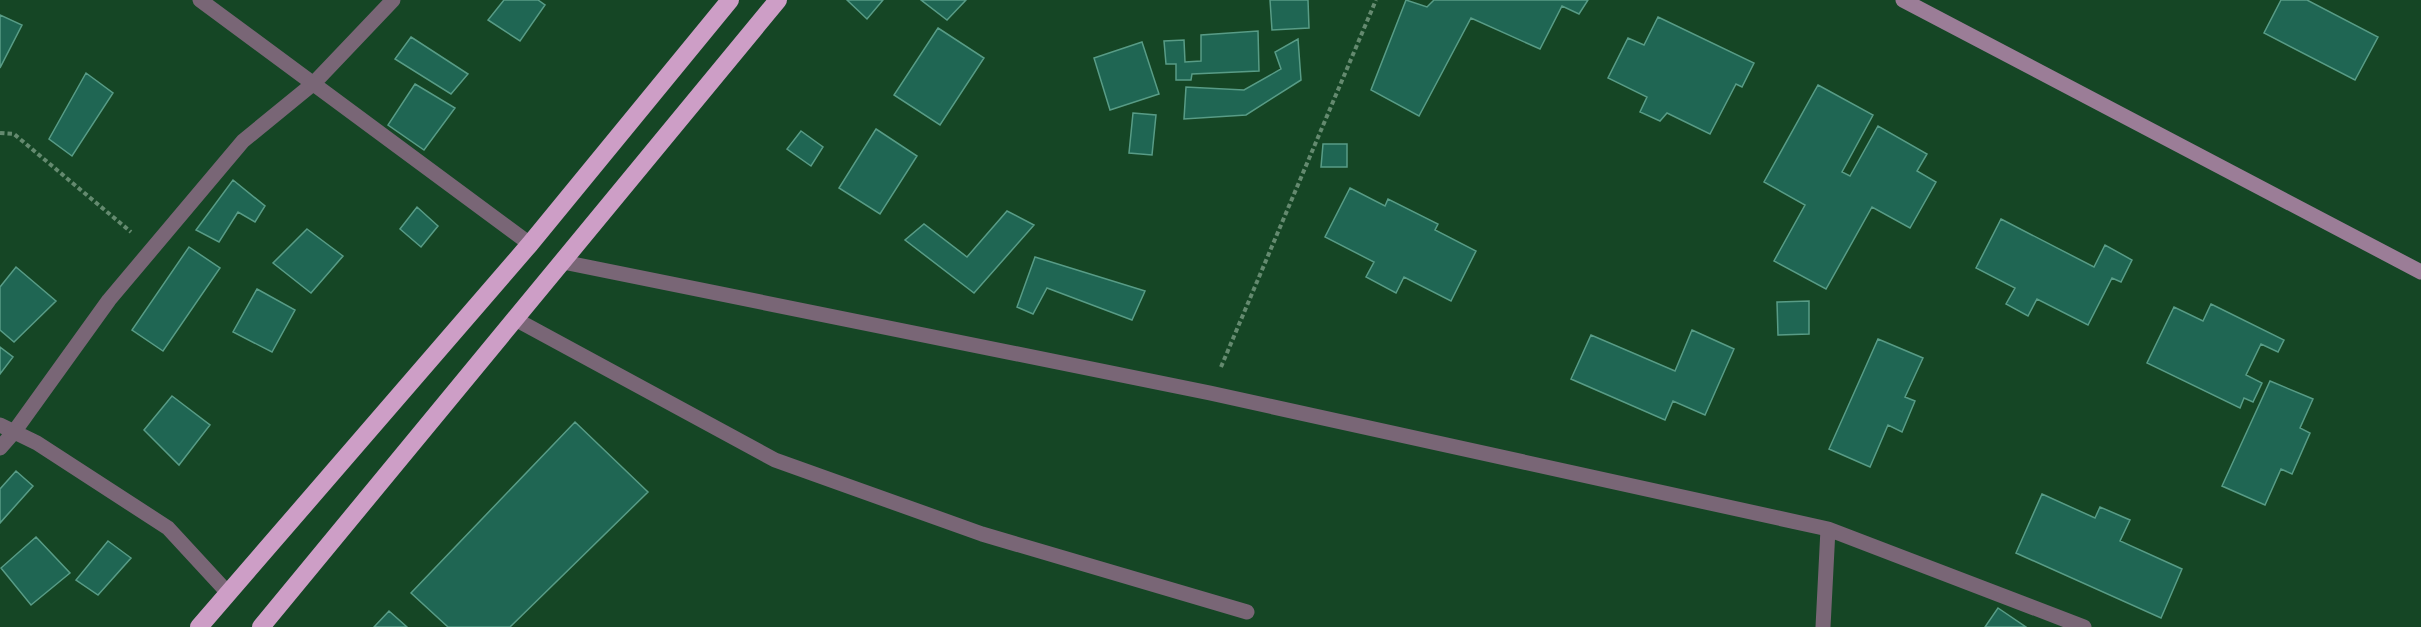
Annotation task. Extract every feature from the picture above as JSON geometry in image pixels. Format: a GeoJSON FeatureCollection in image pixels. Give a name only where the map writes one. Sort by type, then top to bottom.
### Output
{"type":"FeatureCollection","features":[{"type":"Feature","properties":{"kind":"highway"},"geometry":{"type":"LineString","coordinates":[[199,627],[530,244],[730,0]]}},
{"type":"Feature","properties":{"kind":"highway"},"geometry":{"type":"LineString","coordinates":[[261,627],[778,0]]}},
{"type":"Feature","properties":{"kind":"main road"},"geometry":{"type":"LineString","coordinates":[[1903,0],[2421,272]]}},
{"type":"Feature","properties":{"kind":"street"},"geometry":{"type":"LineString","coordinates":[[200,0],[530,244]]}},
{"type":"Feature","properties":{"kind":"street"},"geometry":{"type":"LineString","coordinates":[[0,448],[109,300],[243,141],[314,83],[393,0]]}},
{"type":"Feature","properties":{"kind":"street"},"geometry":{"type":"LineString","coordinates":[[562,262],[1210,393],[1828,530],[2084,627]]}},
{"type":"Feature","properties":{"kind":"street"},"geometry":{"type":"LineString","coordinates":[[515,319],[776,460],[982,534],[1247,612]]}},
{"type":"Feature","properties":{"kind":"street"},"geometry":{"type":"LineString","coordinates":[[0,425],[37,443],[168,528],[228,593]]}},
{"type":"Feature","properties":{"kind":"street"},"geometry":{"type":"LineString","coordinates":[[1823,627],[1828,530]]}},
{"type":"Feature","properties":{"kind":"path"},"geometry":{"type":"LineString","coordinates":[[1210,393],[1376,0]]}},
{"type":"Feature","properties":{"kind":"path"},"geometry":{"type":"LineString","coordinates":[[0,133],[14,134],[153,250]]}},
{"type":"Feature","properties":{"kind":"building"},"geometry":{"type":"Polygon","coordinates":[[[504,0],[538,0],[545,5],[520,41],[488,20],[504,0]]]}},
{"type":"Feature","properties":{"kind":"building"},"geometry":{"type":"Polygon","coordinates":[[[847,0],[883,0],[867,19],[847,0]]]}},
{"type":"Feature","properties":{"kind":"building"},"geometry":{"type":"Polygon","coordinates":[[[921,0],[966,0],[947,20],[921,0]]]}},
{"type":"Feature","properties":{"kind":"building"},"geometry":{"type":"Polygon","coordinates":[[[1270,0],[1308,0],[1309,28],[1272,30],[1270,0]]]}},
{"type":"Feature","properties":{"kind":"building"},"geometry":{"type":"Polygon","coordinates":[[[1406,0],[1427,7],[1434,0],[1588,0],[1579,14],[1562,6],[1540,49],[1471,18],[1419,116],[1371,90],[1406,0]]]}},
{"type":"Feature","properties":{"kind":"building"},"geometry":{"type":"Polygon","coordinates":[[[2281,0],[2307,0],[2378,37],[2355,80],[2264,33],[2281,0]]]}},
{"type":"Feature","properties":{"kind":"building"},"geometry":{"type":"Polygon","coordinates":[[[0,15],[22,25],[0,68],[0,15]]]}},
{"type":"Feature","properties":{"kind":"building"},"geometry":{"type":"Polygon","coordinates":[[[1658,17],[1754,63],[1742,87],[1736,84],[1710,134],[1667,113],[1660,121],[1640,112],[1647,97],[1608,78],[1628,38],[1644,45],[1658,17]]]}},
{"type":"Feature","properties":{"kind":"building"},"geometry":{"type":"Polygon","coordinates":[[[938,28],[984,58],[940,125],[894,95],[938,28]]]}},
{"type":"Feature","properties":{"kind":"building"},"geometry":{"type":"Polygon","coordinates":[[[1258,31],[1259,71],[1192,74],[1191,80],[1176,80],[1176,64],[1166,64],[1164,41],[1184,40],[1185,62],[1201,61],[1201,35],[1258,31]]]}},
{"type":"Feature","properties":{"kind":"building"},"geometry":{"type":"Polygon","coordinates":[[[411,37],[468,74],[451,94],[395,59],[411,37]]]}},
{"type":"Feature","properties":{"kind":"building"},"geometry":{"type":"Polygon","coordinates":[[[1298,39],[1301,80],[1246,115],[1184,119],[1186,87],[1244,90],[1281,69],[1275,52],[1298,39]]]}},
{"type":"Feature","properties":{"kind":"building"},"geometry":{"type":"Polygon","coordinates":[[[1142,42],[1159,94],[1110,110],[1094,58],[1142,42]]]}},
{"type":"Feature","properties":{"kind":"building"},"geometry":{"type":"Polygon","coordinates":[[[86,73],[113,93],[72,156],[49,139],[86,73]]]}},
{"type":"Feature","properties":{"kind":"building"},"geometry":{"type":"Polygon","coordinates":[[[415,84],[455,108],[424,150],[388,125],[415,84]]]}},
{"type":"Feature","properties":{"kind":"building"},"geometry":{"type":"Polygon","coordinates":[[[1818,85],[1873,115],[1842,172],[1850,176],[1878,126],[1927,154],[1917,171],[1936,182],[1910,228],[1872,207],[1826,289],[1774,261],[1805,205],[1764,182],[1818,85]]]}},
{"type":"Feature","properties":{"kind":"building"},"geometry":{"type":"Polygon","coordinates":[[[1133,113],[1156,115],[1152,155],[1129,153],[1133,113]]]}},
{"type":"Feature","properties":{"kind":"building"},"geometry":{"type":"Polygon","coordinates":[[[876,129],[917,156],[880,214],[839,188],[876,129]]]}},
{"type":"Feature","properties":{"kind":"building"},"geometry":{"type":"Polygon","coordinates":[[[801,131],[823,147],[811,166],[787,149],[801,131]]]}},
{"type":"Feature","properties":{"kind":"building"},"geometry":{"type":"Polygon","coordinates":[[[1323,144],[1347,144],[1347,167],[1321,167],[1323,144]]]}},
{"type":"Feature","properties":{"kind":"building"},"geometry":{"type":"Polygon","coordinates":[[[233,180],[265,206],[255,222],[238,212],[219,242],[196,230],[233,180]]]}},
{"type":"Feature","properties":{"kind":"building"},"geometry":{"type":"Polygon","coordinates":[[[1350,188],[1385,206],[1388,199],[1438,224],[1435,230],[1476,251],[1451,301],[1404,277],[1396,293],[1366,277],[1374,262],[1325,237],[1350,188]]]}},
{"type":"Feature","properties":{"kind":"building"},"geometry":{"type":"Polygon","coordinates":[[[417,207],[438,226],[421,247],[400,229],[417,207]]]}},
{"type":"Feature","properties":{"kind":"building"},"geometry":{"type":"Polygon","coordinates":[[[1007,211],[1034,225],[974,293],[905,240],[924,224],[967,257],[1007,211]]]}},
{"type":"Feature","properties":{"kind":"building"},"geometry":{"type":"Polygon","coordinates":[[[2001,219],[2094,267],[2105,245],[2132,260],[2121,282],[2112,278],[2088,325],[2037,299],[2028,316],[2006,304],[2015,288],[1976,268],[2001,219]]]}},
{"type":"Feature","properties":{"kind":"building"},"geometry":{"type":"Polygon","coordinates":[[[307,229],[343,256],[311,293],[273,263],[307,229]]]}},
{"type":"Feature","properties":{"kind":"building"},"geometry":{"type":"Polygon","coordinates":[[[189,247],[220,268],[163,351],[132,330],[189,247]]]}},
{"type":"Feature","properties":{"kind":"building"},"geometry":{"type":"Polygon","coordinates":[[[1035,257],[1145,291],[1132,320],[1047,288],[1033,314],[1017,307],[1035,257]]]}},
{"type":"Feature","properties":{"kind":"building"},"geometry":{"type":"Polygon","coordinates":[[[16,267],[56,301],[14,342],[0,330],[0,287],[16,267]]]}},
{"type":"Feature","properties":{"kind":"building"},"geometry":{"type":"Polygon","coordinates":[[[257,289],[295,310],[272,352],[233,332],[257,289]]]}},
{"type":"Feature","properties":{"kind":"building"},"geometry":{"type":"Polygon","coordinates":[[[1809,301],[1809,334],[1778,335],[1777,302],[1809,301]]]}},
{"type":"Feature","properties":{"kind":"building"},"geometry":{"type":"Polygon","coordinates":[[[2211,304],[2284,340],[2278,352],[2261,344],[2246,375],[2262,383],[2253,402],[2244,398],[2240,408],[2147,363],[2174,307],[2203,321],[2211,304]]]}},
{"type":"Feature","properties":{"kind":"building"},"geometry":{"type":"Polygon","coordinates":[[[1692,330],[1734,349],[1705,415],[1673,401],[1665,420],[1571,379],[1591,335],[1675,371],[1692,330]]]}},
{"type":"Feature","properties":{"kind":"building"},"geometry":{"type":"Polygon","coordinates":[[[1878,339],[1923,358],[1905,397],[1915,401],[1902,432],[1888,425],[1870,467],[1829,449],[1878,339]]]}},
{"type":"Feature","properties":{"kind":"building"},"geometry":{"type":"Polygon","coordinates":[[[0,347],[13,357],[0,374],[0,347]]]}},
{"type":"Feature","properties":{"kind":"building"},"geometry":{"type":"Polygon","coordinates":[[[2270,381],[2313,399],[2300,428],[2310,433],[2292,474],[2281,469],[2265,505],[2222,486],[2270,381]]]}},
{"type":"Feature","properties":{"kind":"building"},"geometry":{"type":"Polygon","coordinates":[[[172,396],[210,425],[179,465],[144,430],[172,396]]]}},
{"type":"Feature","properties":{"kind":"building"},"geometry":{"type":"Polygon","coordinates":[[[575,422],[648,492],[510,627],[448,627],[411,593],[575,422]]]}},
{"type":"Feature","properties":{"kind":"building"},"geometry":{"type":"Polygon","coordinates":[[[16,471],[33,486],[0,523],[0,489],[16,471]]]}},
{"type":"Feature","properties":{"kind":"building"},"geometry":{"type":"Polygon","coordinates":[[[2042,494],[2095,518],[2100,507],[2130,520],[2120,541],[2182,569],[2161,618],[2016,553],[2042,494]]]}},
{"type":"Feature","properties":{"kind":"building"},"geometry":{"type":"Polygon","coordinates":[[[36,537],[70,573],[31,605],[1,568],[36,537]]]}},
{"type":"Feature","properties":{"kind":"building"},"geometry":{"type":"Polygon","coordinates":[[[108,541],[131,558],[98,595],[76,580],[108,541]]]}},
{"type":"Feature","properties":{"kind":"building"},"geometry":{"type":"Polygon","coordinates":[[[1998,608],[2026,627],[1985,627],[1998,608]]]}},
{"type":"Feature","properties":{"kind":"building"},"geometry":{"type":"Polygon","coordinates":[[[389,611],[407,627],[374,627],[389,611]]]}}]}
